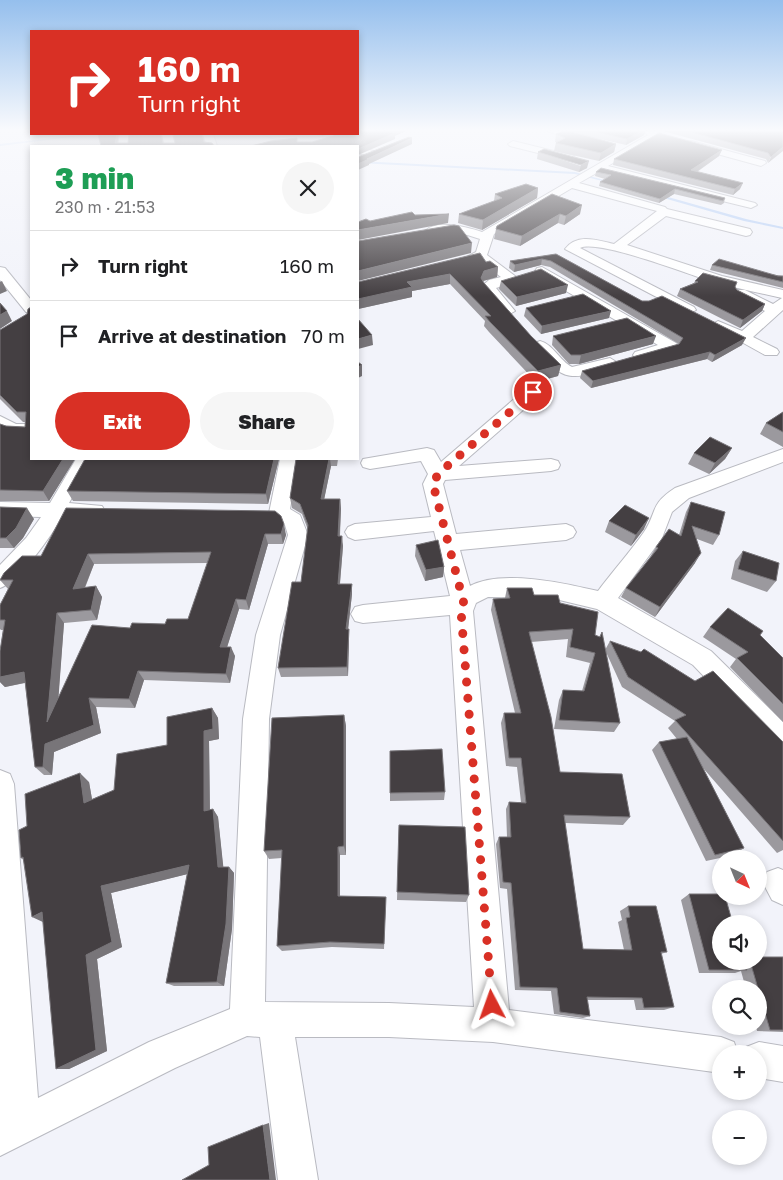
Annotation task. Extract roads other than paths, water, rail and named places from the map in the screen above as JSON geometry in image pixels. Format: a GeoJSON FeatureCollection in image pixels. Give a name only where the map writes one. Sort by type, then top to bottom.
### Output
{"type":"FeatureCollection","features":[{"type":"Feature","properties":{"kind":"street"},"geometry":{"type":"LineString","coordinates":[[480,256],[486,237],[491,230],[566,186]]}},
{"type":"Feature","properties":{"kind":"street"},"geometry":{"type":"LineString","coordinates":[[577,186],[657,208],[663,212],[746,232]]}},
{"type":"Feature","properties":{"kind":"street"},"geometry":{"type":"LineString","coordinates":[[677,186],[751,205]]}},
{"type":"Feature","properties":{"kind":"street"},"geometry":{"type":"LineString","coordinates":[[622,249],[620,244],[663,212]]}},
{"type":"Feature","properties":{"kind":"street"},"geometry":{"type":"LineString","coordinates":[[414,234],[459,228],[486,237]]}},
{"type":"Feature","properties":{"kind":"street"},"geometry":{"type":"LineString","coordinates":[[771,352],[571,249],[585,242],[622,249],[718,279],[783,294]]}},
{"type":"Feature","properties":{"kind":"street"},"geometry":{"type":"LineString","coordinates":[[457,263],[480,256],[522,276]]}},
{"type":"Feature","properties":{"kind":"street"},"geometry":{"type":"LineString","coordinates":[[0,271],[29,316]]}},
{"type":"Feature","properties":{"kind":"street"},"geometry":{"type":"LineString","coordinates":[[515,315],[488,287],[494,283],[541,271],[671,346],[580,371],[568,372],[558,367],[532,338],[554,337]]}},
{"type":"Feature","properties":{"kind":"street"},"geometry":{"type":"LineString","coordinates":[[648,289],[691,271]]}},
{"type":"Feature","properties":{"kind":"street"},"geometry":{"type":"LineString","coordinates":[[718,279],[779,306],[744,338]]}},
{"type":"Feature","properties":{"kind":"street"},"geometry":{"type":"LineString","coordinates":[[564,300],[582,295]]}},
{"type":"Feature","properties":{"kind":"street"},"geometry":{"type":"LineString","coordinates":[[607,325],[625,321]]}},
{"type":"Feature","properties":{"kind":"street"},"geometry":{"type":"LineString","coordinates":[[464,604],[433,484],[438,474],[533,392]]}},
{"type":"Feature","properties":{"kind":"street"},"geometry":{"type":"LineString","coordinates":[[1,423],[12,429],[30,430]]}},
{"type":"Feature","properties":{"kind":"street"},"geometry":{"type":"LineString","coordinates":[[370,463],[427,454],[438,474]]}},
{"type":"Feature","properties":{"kind":"street"},"geometry":{"type":"LineString","coordinates":[[603,601],[655,533],[663,510],[670,500],[682,493],[783,455]]}},
{"type":"Feature","properties":{"kind":"street"},"geometry":{"type":"LineString","coordinates":[[0,579],[33,544],[55,511],[84,460]]}},
{"type":"Feature","properties":{"kind":"street"},"geometry":{"type":"LineString","coordinates":[[290,460],[269,513],[289,516],[296,523],[298,535],[268,635],[256,719],[261,1019],[298,1180]]}},
{"type":"Feature","properties":{"kind":"street"},"geometry":{"type":"LineString","coordinates":[[438,474],[551,465]]}},
{"type":"Feature","properties":{"kind":"street"},"geometry":{"type":"LineString","coordinates":[[0,509],[113,512]]}},
{"type":"Feature","properties":{"kind":"street"},"geometry":{"type":"LineString","coordinates":[[355,532],[566,532]]}},
{"type":"Feature","properties":{"kind":"street"},"geometry":{"type":"LineString","coordinates":[[493,1025],[461,611],[473,592],[485,588],[551,589],[603,601],[702,658],[783,740]]}},
{"type":"Feature","properties":{"kind":"street"},"geometry":{"type":"LineString","coordinates":[[363,614],[464,604]]}},
{"type":"Feature","properties":{"kind":"street"},"geometry":{"type":"LineString","coordinates":[[0,784],[10,1131],[162,1055],[261,1019],[493,1025],[712,1054]]}},
{"type":"Feature","properties":{"kind":"street"},"geometry":{"type":"LineString","coordinates":[[767,1061],[783,1064]]}},
{"type":"Feature","properties":{"kind":"waterway"},"geometry":{"type":"LineString","coordinates":[[661,196],[745,220],[783,228]]}}]}
